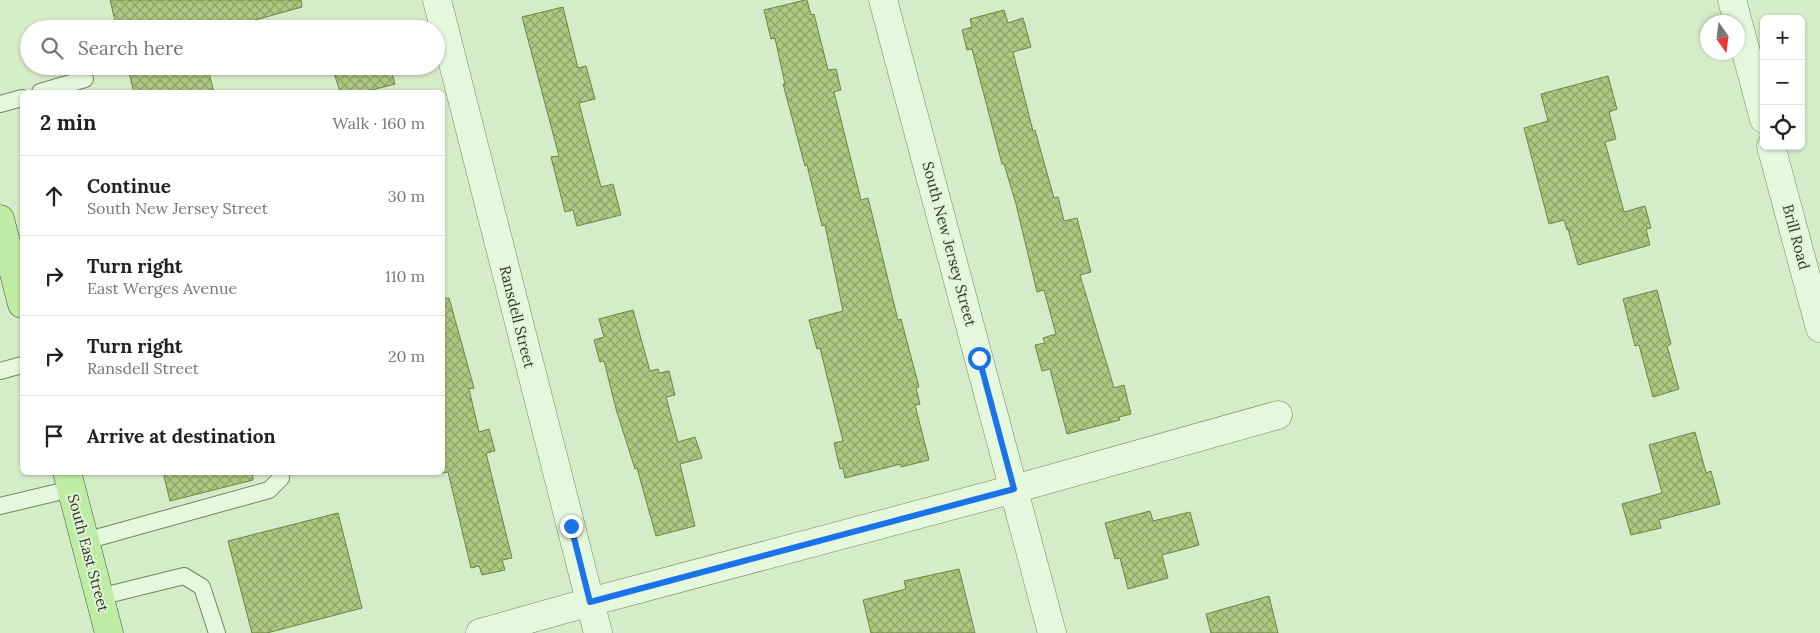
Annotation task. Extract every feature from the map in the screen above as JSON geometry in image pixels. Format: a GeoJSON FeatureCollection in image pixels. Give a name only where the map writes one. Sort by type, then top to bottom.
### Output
{"type":"FeatureCollection","features":[{"type":"Feature","properties":{"kind":"main road"},"geometry":{"type":"LineString","coordinates":[[0,219],[20,296]]}},
{"type":"Feature","properties":{"kind":"main road","name":"South East Street"},"geometry":{"type":"LineString","coordinates":[[69,481],[109,633]]}},
{"type":"Feature","properties":{"kind":"street","name":"Ransdell Street"},"geometry":{"type":"LineString","coordinates":[[437,0],[442,20]]}},
{"type":"Feature","properties":{"kind":"street","name":"South New Jersey Street"},"geometry":{"type":"LineString","coordinates":[[883,0],[1052,633]]}},
{"type":"Feature","properties":{"kind":"street"},"geometry":{"type":"LineString","coordinates":[[1732,0],[1760,105]]}},
{"type":"Feature","properties":{"kind":"street","name":"Ransdell Street"},"geometry":{"type":"LineString","coordinates":[[445,31],[598,633]]}},
{"type":"Feature","properties":{"kind":"street","name":"Brill Road"},"geometry":{"type":"LineString","coordinates":[[1772,150],[1820,328]]}},
{"type":"Feature","properties":{"kind":"street"},"geometry":{"type":"LineString","coordinates":[[480,633],[1014,489],[1278,415]]}},
{"type":"Feature","properties":{"kind":"lane"},"geometry":{"type":"LineString","coordinates":[[47,90],[85,79]]}},
{"type":"Feature","properties":{"kind":"lane"},"geometry":{"type":"LineString","coordinates":[[0,104],[20,99]]}},
{"type":"Feature","properties":{"kind":"lane"},"geometry":{"type":"LineString","coordinates":[[0,371],[20,366]]}},
{"type":"Feature","properties":{"kind":"lane"},"geometry":{"type":"LineString","coordinates":[[84,541],[269,490],[281,478],[280,475]]}},
{"type":"Feature","properties":{"kind":"lane"},"geometry":{"type":"LineString","coordinates":[[0,506],[69,481]]}},
{"type":"Feature","properties":{"kind":"lane"},"geometry":{"type":"LineString","coordinates":[[99,597],[184,576],[202,587],[217,633]]}},
{"type":"Feature","properties":{"kind":"building"},"geometry":{"type":"Polygon","coordinates":[[[110,0],[301,0],[302,7],[255,20],[115,20],[110,0]]]}},
{"type":"Feature","properties":{"kind":"building"},"geometry":{"type":"Polygon","coordinates":[[[807,0],[811,15],[814,14],[828,70],[836,69],[841,90],[834,92],[861,200],[868,198],[898,320],[901,319],[919,387],[916,388],[920,404],[915,405],[929,460],[901,467],[901,464],[845,478],[843,468],[840,469],[834,443],[843,441],[820,348],[817,349],[809,320],[843,311],[825,225],[822,226],[807,165],[805,166],[783,84],[785,84],[775,38],[771,39],[764,10],[807,0]]]}},
{"type":"Feature","properties":{"kind":"building"},"geometry":{"type":"Polygon","coordinates":[[[563,7],[578,68],[586,66],[595,99],[579,103],[601,187],[613,184],[621,215],[577,226],[573,210],[565,212],[551,157],[559,156],[522,17],[563,7]]]}},
{"type":"Feature","properties":{"kind":"building"},"geometry":{"type":"Polygon","coordinates":[[[1004,10],[1008,23],[1023,18],[1031,47],[1013,52],[1033,131],[1035,130],[1054,198],[1058,197],[1064,221],[1077,218],[1091,272],[1080,275],[1114,388],[1124,385],[1131,414],[1119,417],[1120,420],[1067,434],[1050,369],[1042,371],[1035,345],[1045,343],[1043,338],[1056,334],[1044,290],[1037,292],[1016,204],[1004,164],[1002,164],[972,49],[967,50],[962,30],[972,27],[970,19],[1004,10]]]}},
{"type":"Feature","properties":{"kind":"building"},"geometry":{"type":"Polygon","coordinates":[[[129,75],[209,75],[213,90],[133,90],[129,75]]]}},
{"type":"Feature","properties":{"kind":"building"},"geometry":{"type":"Polygon","coordinates":[[[335,75],[392,75],[395,84],[372,90],[339,90],[335,75]]]}},
{"type":"Feature","properties":{"kind":"building"},"geometry":{"type":"Polygon","coordinates":[[[1608,76],[1617,109],[1609,112],[1616,139],[1605,142],[1624,212],[1645,206],[1651,228],[1646,229],[1650,245],[1578,265],[1564,220],[1549,224],[1524,128],[1548,121],[1541,94],[1608,76]]]}},
{"type":"Feature","properties":{"kind":"building"},"geometry":{"type":"Polygon","coordinates":[[[1657,290],[1671,344],[1667,346],[1679,389],[1653,397],[1639,345],[1635,346],[1623,299],[1657,290]]]}},
{"type":"Feature","properties":{"kind":"building"},"geometry":{"type":"Polygon","coordinates":[[[449,298],[474,388],[469,389],[479,432],[489,429],[495,451],[486,453],[512,558],[502,560],[505,570],[482,575],[479,566],[471,568],[448,472],[445,472],[445,299],[449,298]]]}},
{"type":"Feature","properties":{"kind":"building"},"geometry":{"type":"Polygon","coordinates":[[[633,310],[650,371],[658,369],[659,373],[669,371],[675,395],[666,397],[678,442],[695,437],[702,458],[680,464],[695,526],[656,536],[637,468],[635,469],[616,409],[604,361],[600,362],[594,340],[604,337],[599,319],[633,310]]]}},
{"type":"Feature","properties":{"kind":"building"},"geometry":{"type":"Polygon","coordinates":[[[1695,432],[1706,473],[1711,471],[1720,504],[1659,520],[1661,528],[1631,535],[1622,504],[1662,493],[1649,445],[1695,432]]]}},
{"type":"Feature","properties":{"kind":"building"},"geometry":{"type":"Polygon","coordinates":[[[164,475],[252,475],[253,480],[170,501],[164,475]]]}},
{"type":"Feature","properties":{"kind":"building"},"geometry":{"type":"Polygon","coordinates":[[[1150,511],[1153,521],[1190,512],[1199,545],[1162,555],[1168,578],[1128,589],[1120,558],[1115,559],[1105,523],[1150,511]]]}},
{"type":"Feature","properties":{"kind":"building"},"geometry":{"type":"Polygon","coordinates":[[[338,513],[362,608],[267,633],[252,633],[228,541],[338,513]]]}},
{"type":"Feature","properties":{"kind":"building"},"geometry":{"type":"Polygon","coordinates":[[[959,569],[975,633],[871,633],[863,600],[906,589],[904,581],[959,569]]]}},
{"type":"Feature","properties":{"kind":"building"},"geometry":{"type":"Polygon","coordinates":[[[1269,596],[1278,633],[1211,633],[1206,614],[1269,596]]]}},
{"type":"Feature","properties":{"kind":"route"},"geometry":{"type":"LineString","coordinates":[[571,526],[590,602],[1014,489],[979,358]]}}]}
